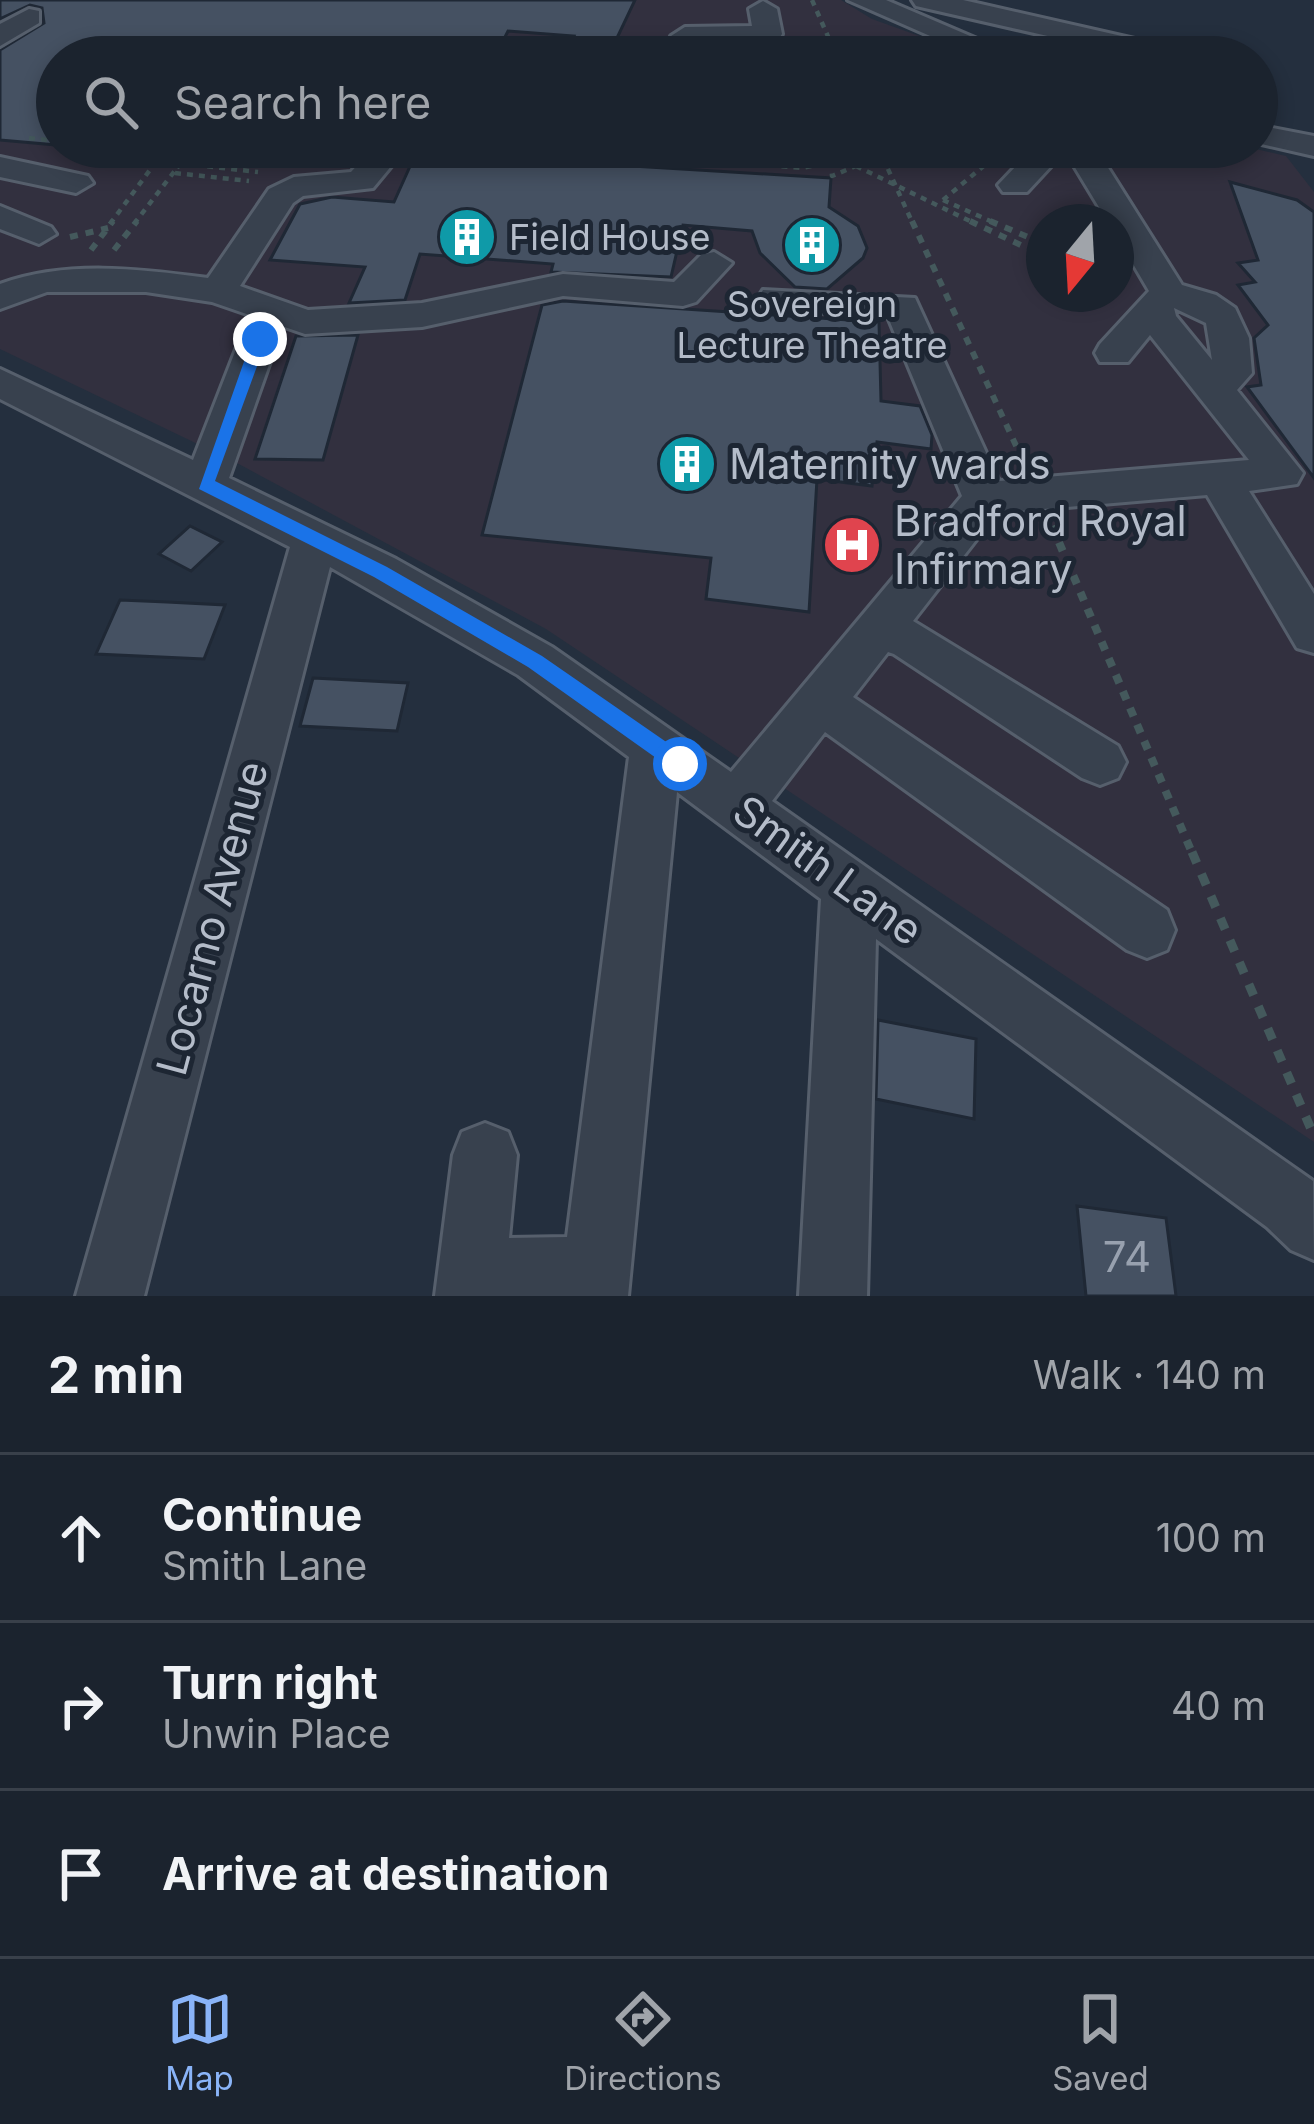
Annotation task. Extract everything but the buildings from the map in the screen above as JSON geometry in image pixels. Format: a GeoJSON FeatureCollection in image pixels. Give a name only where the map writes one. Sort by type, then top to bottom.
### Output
{"type":"FeatureCollection","features":[{"type":"Feature","properties":{"kind":"street"},"geometry":{"type":"LineString","coordinates":[[862,0],[952,36]]}},
{"type":"Feature","properties":{"kind":"street"},"geometry":{"type":"LineString","coordinates":[[926,0],[1085,36]]}},
{"type":"Feature","properties":{"kind":"street"},"geometry":{"type":"LineString","coordinates":[[685,36],[767,34],[764,3]]}},
{"type":"Feature","properties":{"kind":"street"},"geometry":{"type":"LineString","coordinates":[[0,37],[29,17]]}},
{"type":"Feature","properties":{"kind":"street"},"geometry":{"type":"LineString","coordinates":[[1278,138],[1314,146]]}},
{"type":"Feature","properties":{"kind":"street"},"geometry":{"type":"LineString","coordinates":[[0,167],[76,183]]}},
{"type":"Feature","properties":{"kind":"street"},"geometry":{"type":"LineString","coordinates":[[218,291],[280,196],[285,176],[361,181],[372,168]]}},
{"type":"Feature","properties":{"kind":"street"},"geometry":{"type":"LineString","coordinates":[[1015,185],[1041,168]]}},
{"type":"Feature","properties":{"kind":"street"},"geometry":{"type":"LineString","coordinates":[[1080,168],[1162,299],[1158,319],[1302,477]]}},
{"type":"Feature","properties":{"kind":"street"},"geometry":{"type":"LineString","coordinates":[[0,216],[39,234]]}},
{"type":"Feature","properties":{"kind":"street"},"geometry":{"type":"LineString","coordinates":[[7,288],[44,281],[94,261],[218,291],[305,322],[422,315],[562,285],[683,294],[714,263]]}},
{"type":"Feature","properties":{"kind":"street"},"geometry":{"type":"LineString","coordinates":[[776,298],[902,306],[986,498]]}},
{"type":"Feature","properties":{"kind":"street"},"geometry":{"type":"LineString","coordinates":[[1114,353],[1162,299]]}},
{"type":"Feature","properties":{"kind":"street"},"geometry":{"type":"LineString","coordinates":[[205,484],[260,339]]}},
{"type":"Feature","properties":{"kind":"street","name":"Smith Lane"},"geometry":{"type":"LineString","coordinates":[[0,382],[315,539],[535,662],[1314,1226]]}},
{"type":"Feature","properties":{"kind":"street"},"geometry":{"type":"LineString","coordinates":[[737,805],[986,498],[1302,477]]}},
{"type":"Feature","properties":{"kind":"street"},"geometry":{"type":"LineString","coordinates":[[1220,480],[1314,634]]}},
{"type":"Feature","properties":{"kind":"street","name":"Locarno Avenue"},"geometry":{"type":"LineString","coordinates":[[110,1296],[315,539]]}},
{"type":"Feature","properties":{"kind":"street"},"geometry":{"type":"LineString","coordinates":[[878,630],[909,639],[1100,762]]}},
{"type":"Feature","properties":{"kind":"street"},"geometry":{"type":"LineString","coordinates":[[820,701],[1147,930]]}},
{"type":"Feature","properties":{"kind":"street"},"geometry":{"type":"LineString","coordinates":[[485,1155],[470,1285],[595,1283],[656,746]]}},
{"type":"Feature","properties":{"kind":"street"},"geometry":{"type":"LineString","coordinates":[[833,1296],[850,886]]}},
{"type":"Feature","properties":{"kind":"path"},"geometry":{"type":"LineString","coordinates":[[812,0],[829,36]]}},
{"type":"Feature","properties":{"kind":"path"},"geometry":{"type":"LineString","coordinates":[[28,138],[36,139]]}},
{"type":"Feature","properties":{"kind":"path"},"geometry":{"type":"LineString","coordinates":[[94,261],[153,168]]}},
{"type":"Feature","properties":{"kind":"path"},"geometry":{"type":"LineString","coordinates":[[226,168],[239,170]]}},
{"type":"Feature","properties":{"kind":"path"},"geometry":{"type":"LineString","coordinates":[[250,168],[285,176]]}},
{"type":"Feature","properties":{"kind":"path"},"geometry":{"type":"LineString","coordinates":[[860,168],[897,189],[1026,236]]}},
{"type":"Feature","properties":{"kind":"path"},"geometry":{"type":"LineString","coordinates":[[888,168],[1039,495],[1314,1136]]}},
{"type":"Feature","properties":{"kind":"path"},"geometry":{"type":"LineString","coordinates":[[940,203],[981,168]]}},
{"type":"Feature","properties":{"kind":"path"},"geometry":{"type":"LineString","coordinates":[[94,261],[175,170],[227,180],[285,176]]}},
{"type":"Feature","properties":{"kind":"path"},"geometry":{"type":"LineString","coordinates":[[940,203],[1026,247]]}},
{"type":"Feature","properties":{"kind":"shaded area","name":"Bradford Royal Infirmary"},"geometry":{"type":"Polygon","coordinates":[[[0,0],[841,0],[872,19],[919,36],[36,36],[36,168],[1278,168],[1278,154],[1286,156],[1314,192],[1314,1142],[546,629],[235,462],[0,349],[0,0]]]}},
{"type":"Feature","properties":{"kind":"place","name":"Field House"},"geometry":{"type":"Point","coordinates":[467,237]}},
{"type":"Feature","properties":{"kind":"place","name":"Sovereign Lecture Theatre"},"geometry":{"type":"Point","coordinates":[812,245]}},
{"type":"Feature","properties":{"kind":"place","name":"Maternity wards"},"geometry":{"type":"Point","coordinates":[687,464]}},
{"type":"Feature","properties":{"kind":"place","name":"Bradford Royal Infirmary"},"geometry":{"type":"Point","coordinates":[852,545]}},
{"type":"Feature","properties":{"kind":"route"},"geometry":{"type":"LineString","coordinates":[[260,339],[205,484],[380,572],[535,662],[680,764]]}}]}
